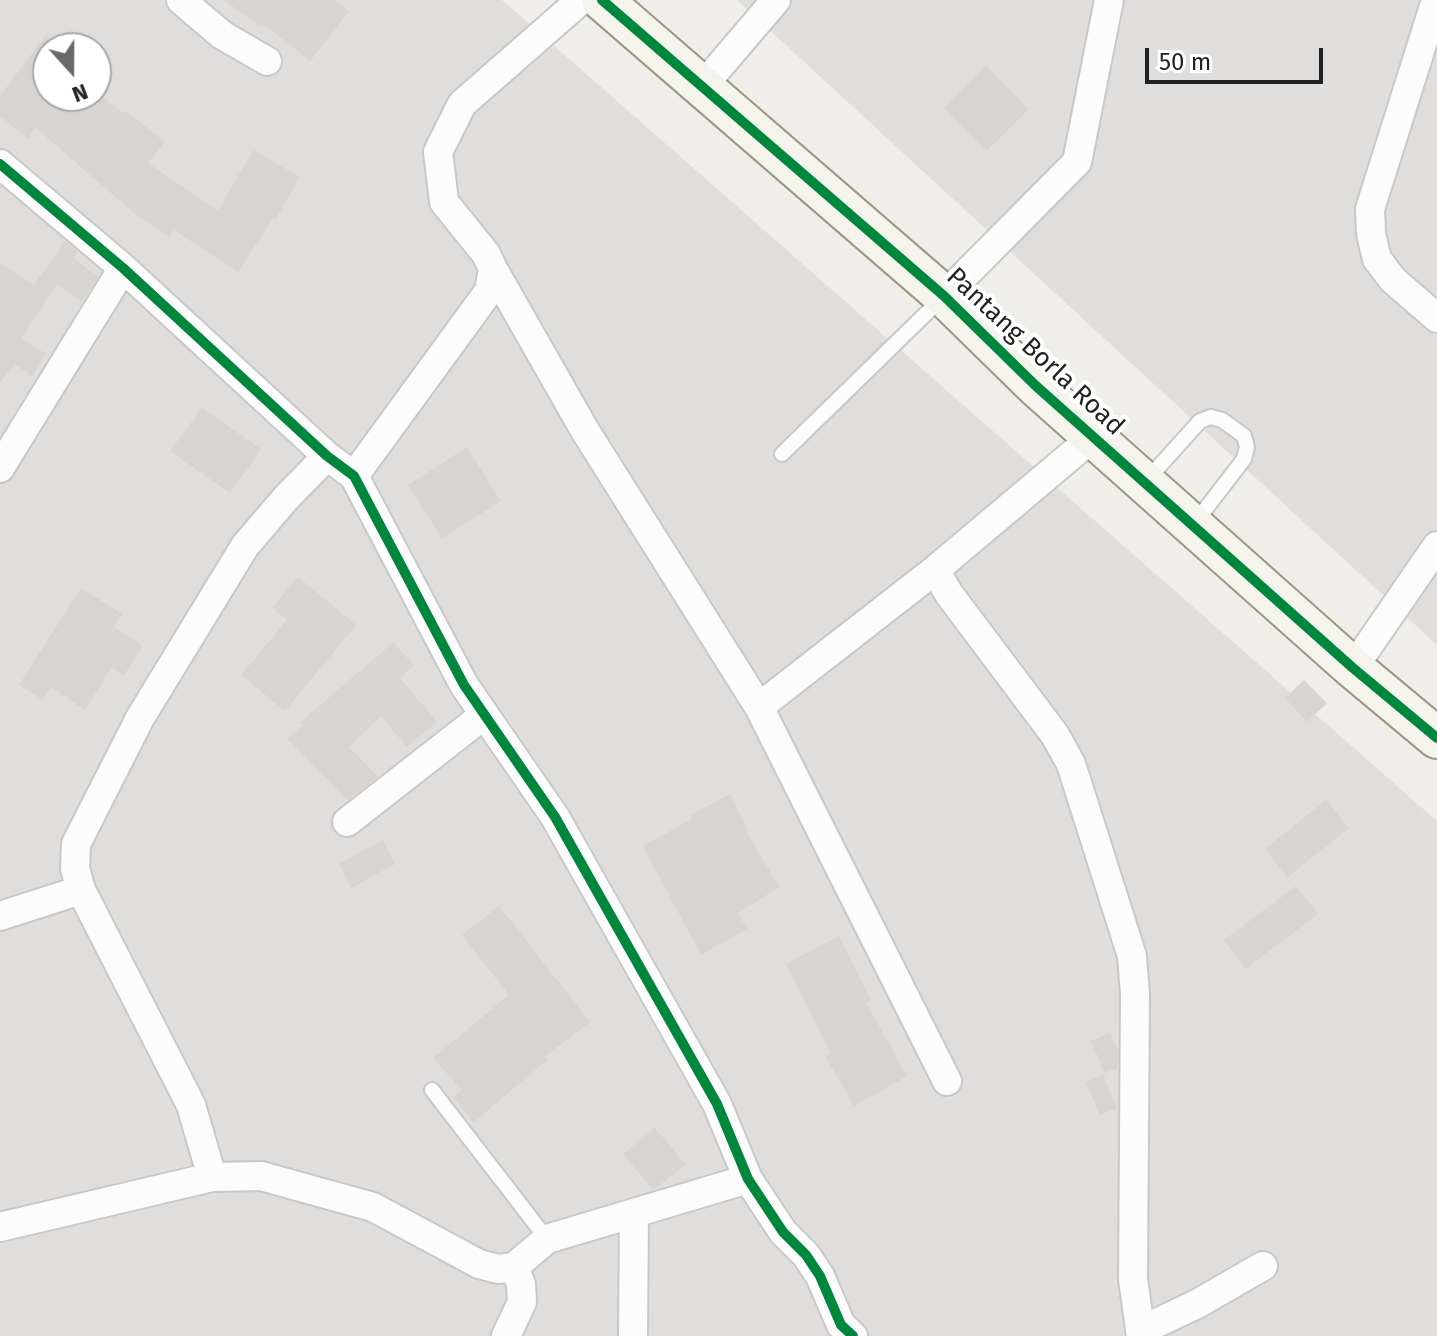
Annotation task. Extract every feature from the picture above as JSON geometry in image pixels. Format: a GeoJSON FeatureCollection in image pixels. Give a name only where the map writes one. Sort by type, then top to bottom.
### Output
{"type":"FeatureCollection","features":[{"type":"Feature","properties":{"kind":"street"},"geometry":{"type":"LineString","coordinates":[[181,0],[222,35],[267,61]]}},
{"type":"Feature","properties":{"kind":"street"},"geometry":{"type":"LineString","coordinates":[[581,0],[462,104],[438,152],[444,202],[486,254],[584,429],[759,707],[947,1081]]}},
{"type":"Feature","properties":{"kind":"street","name":"Pantang Borla Road"},"geometry":{"type":"LineString","coordinates":[[602,0],[944,296],[1036,386],[1353,668],[1437,738]]}},
{"type":"Feature","properties":{"kind":"street"},"geometry":{"type":"LineString","coordinates":[[701,88],[776,0]]}},
{"type":"Feature","properties":{"kind":"street"},"geometry":{"type":"LineString","coordinates":[[944,296],[1077,162],[1109,0]]}},
{"type":"Feature","properties":{"kind":"street"},"geometry":{"type":"LineString","coordinates":[[1436,0],[1370,209],[1371,234],[1377,259],[1393,280],[1437,318]]}},
{"type":"Feature","properties":{"kind":"street"},"geometry":{"type":"LineString","coordinates":[[0,164],[123,268],[327,456],[354,476],[464,685],[563,830],[717,1104],[748,1179],[783,1232],[806,1255],[820,1276],[841,1325],[853,1336]]}},
{"type":"Feature","properties":{"kind":"street"},"geometry":{"type":"LineString","coordinates":[[0,468],[123,268]]}},
{"type":"Feature","properties":{"kind":"street"},"geometry":{"type":"LineString","coordinates":[[354,476],[489,291],[493,269]]}},
{"type":"Feature","properties":{"kind":"street"},"geometry":{"type":"LineString","coordinates":[[759,707],[935,570],[1093,437]]}},
{"type":"Feature","properties":{"kind":"street"},"geometry":{"type":"LineString","coordinates":[[212,1177],[191,1105],[81,890],[75,868],[76,844],[140,718],[245,546],[327,456]]}},
{"type":"Feature","properties":{"kind":"street"},"geometry":{"type":"LineString","coordinates":[[1353,668],[1437,546]]}},
{"type":"Feature","properties":{"kind":"street"},"geometry":{"type":"LineString","coordinates":[[935,570],[949,594],[1055,735],[1071,764],[1132,956],[1135,994],[1133,1279],[1140,1334],[1263,1266]]}},
{"type":"Feature","properties":{"kind":"street"},"geometry":{"type":"LineString","coordinates":[[347,822],[484,715]]}},
{"type":"Feature","properties":{"kind":"street"},"geometry":{"type":"LineString","coordinates":[[0,916],[81,890]]}},
{"type":"Feature","properties":{"kind":"street"},"geometry":{"type":"LineString","coordinates":[[0,1227],[212,1177],[261,1176],[373,1207],[479,1264],[498,1269],[514,1267],[547,1239],[748,1179]]}},
{"type":"Feature","properties":{"kind":"street"},"geometry":{"type":"LineString","coordinates":[[633,1336],[634,1215]]}},
{"type":"Feature","properties":{"kind":"street"},"geometry":{"type":"LineString","coordinates":[[506,1336],[522,1302],[521,1284],[514,1267]]}},
{"type":"Feature","properties":{"kind":"lane"},"geometry":{"type":"LineString","coordinates":[[782,454],[944,296]]}},
{"type":"Feature","properties":{"kind":"lane"},"geometry":{"type":"LineString","coordinates":[[1145,483],[1200,421],[1211,417],[1222,420],[1244,436],[1247,447],[1244,459],[1193,525]]}},
{"type":"Feature","properties":{"kind":"lane"},"geometry":{"type":"LineString","coordinates":[[432,1090],[547,1239]]}},
{"type":"Feature","properties":{"kind":"shaded area"},"geometry":{"type":"Polygon","coordinates":[[[0,0],[502,0],[1437,821],[1437,1336],[0,1336],[0,0]]]}},
{"type":"Feature","properties":{"kind":"shaded area"},"geometry":{"type":"Polygon","coordinates":[[[737,0],[1437,0],[1437,645],[737,0]]]}},
{"type":"Feature","properties":{"kind":"building"},"geometry":{"type":"Polygon","coordinates":[[[223,0],[334,0],[349,11],[310,61],[263,24],[261,26],[223,0]]]}},
{"type":"Feature","properties":{"kind":"building"},"geometry":{"type":"Polygon","coordinates":[[[32,53],[32,112],[112,112],[112,104],[123,113],[125,111],[165,142],[148,163],[218,211],[253,150],[300,177],[275,220],[273,218],[238,272],[174,230],[169,237],[134,213],[36,128],[28,138],[0,116],[0,96],[32,53]]]}},
{"type":"Feature","properties":{"kind":"building"},"geometry":{"type":"Polygon","coordinates":[[[986,66],[1029,109],[987,151],[944,108],[986,66]]]}},
{"type":"Feature","properties":{"kind":"building"},"geometry":{"type":"Polygon","coordinates":[[[65,241],[78,252],[73,258],[98,276],[82,302],[57,284],[21,338],[46,354],[32,376],[15,364],[0,382],[0,263],[34,285],[65,241]]]}},
{"type":"Feature","properties":{"kind":"building"},"geometry":{"type":"Polygon","coordinates":[[[202,408],[261,449],[230,493],[170,451],[202,408]]]}},
{"type":"Feature","properties":{"kind":"building"},"geometry":{"type":"Polygon","coordinates":[[[467,447],[501,501],[442,538],[408,485],[467,447]]]}},
{"type":"Feature","properties":{"kind":"building"},"geometry":{"type":"Polygon","coordinates":[[[298,577],[356,625],[285,711],[241,675],[287,620],[272,608],[298,577]]]}},
{"type":"Feature","properties":{"kind":"building"},"geometry":{"type":"Polygon","coordinates":[[[81,588],[122,614],[114,627],[143,646],[124,675],[112,667],[85,710],[51,687],[43,700],[19,685],[81,588]]]}},
{"type":"Feature","properties":{"kind":"building"},"geometry":{"type":"Polygon","coordinates":[[[394,642],[414,666],[400,678],[437,722],[407,747],[381,716],[349,747],[378,777],[348,800],[288,739],[302,726],[299,723],[394,642]]]}},
{"type":"Feature","properties":{"kind":"building"},"geometry":{"type":"Polygon","coordinates":[[[1304,680],[1327,703],[1307,722],[1285,698],[1304,680]]]}},
{"type":"Feature","properties":{"kind":"building"},"geometry":{"type":"Polygon","coordinates":[[[730,794],[746,831],[779,887],[738,913],[747,929],[701,955],[643,846],[692,819],[690,815],[730,794]]]}},
{"type":"Feature","properties":{"kind":"building"},"geometry":{"type":"Polygon","coordinates":[[[1326,800],[1349,828],[1288,877],[1265,849],[1326,800]]]}},
{"type":"Feature","properties":{"kind":"building"},"geometry":{"type":"Polygon","coordinates":[[[383,840],[395,864],[351,888],[339,864],[383,840]]]}},
{"type":"Feature","properties":{"kind":"building"},"geometry":{"type":"Polygon","coordinates":[[[1296,886],[1318,914],[1245,969],[1224,940],[1296,886]]]}},
{"type":"Feature","properties":{"kind":"building"},"geometry":{"type":"Polygon","coordinates":[[[499,906],[590,1022],[544,1057],[547,1060],[474,1122],[453,1097],[462,1090],[433,1058],[509,995],[462,935],[499,906]]]}},
{"type":"Feature","properties":{"kind":"building"},"geometry":{"type":"Polygon","coordinates":[[[839,936],[871,1000],[866,1003],[907,1076],[854,1106],[825,1056],[831,1053],[786,964],[839,936]]]}},
{"type":"Feature","properties":{"kind":"building"},"geometry":{"type":"Polygon","coordinates":[[[1110,1033],[1118,1051],[1117,1068],[1105,1073],[1091,1041],[1110,1033]]]}},
{"type":"Feature","properties":{"kind":"building"},"geometry":{"type":"Polygon","coordinates":[[[1103,1075],[1117,1108],[1100,1115],[1086,1082],[1103,1075]]]}},
{"type":"Feature","properties":{"kind":"building"},"geometry":{"type":"Polygon","coordinates":[[[655,1128],[686,1165],[653,1190],[623,1154],[655,1128]]]}},
{"type":"Feature","properties":{"kind":"cycle path"},"geometry":{"type":"LineString","coordinates":[[602,0],[944,296],[1036,386],[1353,668],[1437,738]]}},
{"type":"Feature","properties":{"kind":"cycle path"},"geometry":{"type":"LineString","coordinates":[[0,164],[123,268],[327,456],[354,476],[464,685],[555,817],[717,1104],[748,1179],[783,1232],[806,1255],[820,1276],[841,1325],[853,1336]]}}]}
